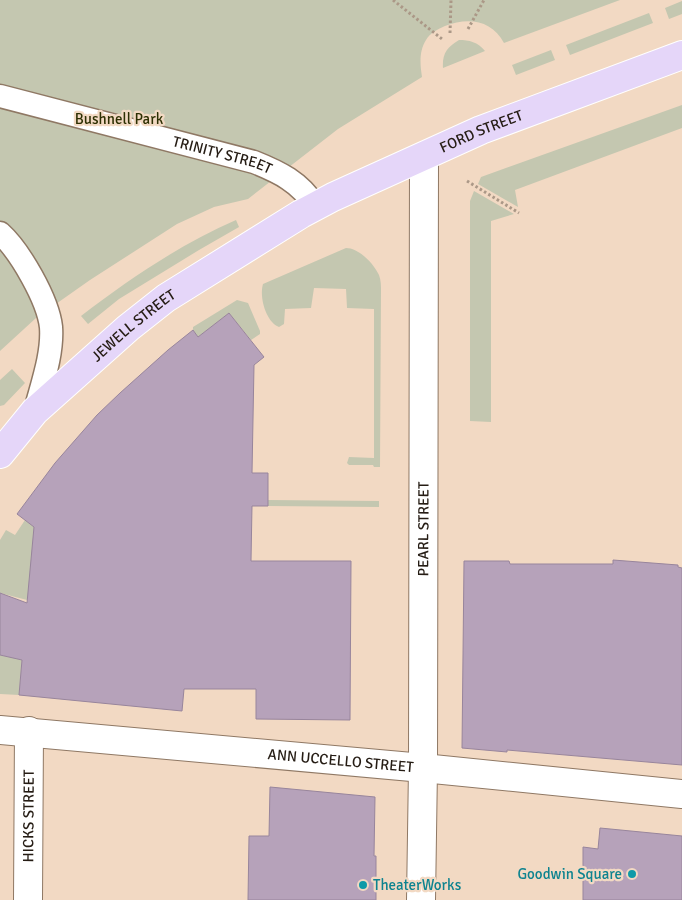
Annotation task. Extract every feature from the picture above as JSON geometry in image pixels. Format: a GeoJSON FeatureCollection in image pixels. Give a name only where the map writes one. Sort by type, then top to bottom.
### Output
{"type":"FeatureCollection","features":[{"type":"Feature","properties":{"kind":"main road","name":"FORD STREET"},"geometry":{"type":"LineString","coordinates":[[288,222],[315,206],[481,130],[682,55]]}},
{"type":"Feature","properties":{"kind":"main road","name":"JEWELL STREET"},"geometry":{"type":"LineString","coordinates":[[0,454],[36,411],[128,328],[166,298],[288,222]]}},
{"type":"Feature","properties":{"kind":"street","name":"TRINITY STREET"},"geometry":{"type":"LineString","coordinates":[[0,96],[254,162],[281,174],[300,186],[315,206]]}},
{"type":"Feature","properties":{"kind":"street","name":"PEARL STREET"},"geometry":{"type":"LineString","coordinates":[[421,900],[424,156]]}},
{"type":"Feature","properties":{"kind":"street"},"geometry":{"type":"LineString","coordinates":[[0,233],[22,258],[44,305],[51,326],[49,350],[36,411]]}},
{"type":"Feature","properties":{"kind":"street","name":"ANN UCCELLO STREET"},"geometry":{"type":"LineString","coordinates":[[0,730],[28,731],[423,768],[682,794]]}},
{"type":"Feature","properties":{"kind":"street","name":"HICKS STREET"},"geometry":{"type":"LineString","coordinates":[[28,731],[28,900]]}},
{"type":"Feature","properties":{"kind":"path"},"geometry":{"type":"LineString","coordinates":[[392,0],[442,39]]}},
{"type":"Feature","properties":{"kind":"path"},"geometry":{"type":"LineString","coordinates":[[450,33],[451,0]]}},
{"type":"Feature","properties":{"kind":"path"},"geometry":{"type":"LineString","coordinates":[[468,29],[484,0]]}},
{"type":"Feature","properties":{"kind":"path"},"geometry":{"type":"LineString","coordinates":[[468,181],[519,213]]}},
{"type":"Feature","properties":{"kind":"green space","name":"Bushnell Park"},"geometry":{"type":"Polygon","coordinates":[[[0,0],[620,0],[504,43],[493,29],[479,22],[454,23],[437,30],[428,38],[422,49],[422,77],[338,129],[248,199],[214,207],[177,224],[90,280],[36,318],[0,351],[0,0]]]}},
{"type":"Feature","properties":{"kind":"green space"},"geometry":{"type":"Polygon","coordinates":[[[682,1],[682,14],[669,19],[665,8],[682,1]]]}},
{"type":"Feature","properties":{"kind":"green space"},"geometry":{"type":"Polygon","coordinates":[[[649,13],[653,23],[570,55],[566,45],[649,13]]]}},
{"type":"Feature","properties":{"kind":"green space"},"geometry":{"type":"Polygon","coordinates":[[[459,40],[473,42],[485,51],[443,68],[443,59],[446,51],[459,40]]]}},
{"type":"Feature","properties":{"kind":"green space"},"geometry":{"type":"Polygon","coordinates":[[[551,50],[555,60],[516,75],[512,65],[551,50]]]}},
{"type":"Feature","properties":{"kind":"green space"},"geometry":{"type":"Polygon","coordinates":[[[682,105],[682,128],[515,190],[518,207],[478,184],[481,177],[682,105]]]}},
{"type":"Feature","properties":{"kind":"green space"},"geometry":{"type":"Polygon","coordinates":[[[474,191],[514,214],[491,221],[491,422],[470,421],[470,201],[474,191]]]}},
{"type":"Feature","properties":{"kind":"green space"},"geometry":{"type":"Polygon","coordinates":[[[236,220],[239,227],[119,299],[88,324],[81,316],[175,251],[236,220]]]}},
{"type":"Feature","properties":{"kind":"green space"},"geometry":{"type":"Polygon","coordinates":[[[346,248],[366,257],[377,271],[381,281],[380,467],[374,467],[373,465],[349,465],[347,463],[349,457],[374,458],[374,309],[347,308],[346,289],[314,288],[311,308],[285,309],[284,324],[279,327],[267,315],[262,296],[263,284],[346,248]]]}},
{"type":"Feature","properties":{"kind":"green space"},"geometry":{"type":"Polygon","coordinates":[[[237,300],[248,303],[260,334],[251,340],[229,313],[198,337],[193,327],[237,300]]]}},
{"type":"Feature","properties":{"kind":"green space"},"geometry":{"type":"Polygon","coordinates":[[[12,369],[25,383],[4,405],[0,406],[0,380],[12,369]]]}},
{"type":"Feature","properties":{"kind":"green space"},"geometry":{"type":"Polygon","coordinates":[[[268,500],[379,501],[379,507],[268,506],[268,500]]]}},
{"type":"Feature","properties":{"kind":"green space"},"geometry":{"type":"Polygon","coordinates":[[[25,520],[46,536],[27,600],[0,593],[0,540],[6,530],[15,535],[25,520]]]}},
{"type":"Feature","properties":{"kind":"green space"},"geometry":{"type":"Polygon","coordinates":[[[0,655],[22,659],[19,695],[0,694],[0,655]]]}},
{"type":"Feature","properties":{"kind":"building"},"geometry":{"type":"Polygon","coordinates":[[[229,313],[264,357],[254,365],[252,473],[268,473],[268,506],[252,506],[251,561],[351,561],[350,720],[256,719],[256,689],[184,689],[182,711],[19,695],[22,660],[0,655],[0,593],[27,603],[34,527],[17,514],[55,463],[97,415],[120,393],[193,330],[198,337],[229,313]]]}},
{"type":"Feature","properties":{"kind":"building"},"geometry":{"type":"Polygon","coordinates":[[[613,560],[678,565],[678,567],[682,568],[682,765],[462,748],[464,561],[509,561],[510,564],[613,564],[613,560]]]}},
{"type":"Feature","properties":{"kind":"building"},"geometry":{"type":"Polygon","coordinates":[[[270,787],[375,797],[374,856],[376,856],[376,900],[248,900],[249,836],[269,836],[270,787]]]}},
{"type":"Feature","properties":{"kind":"building","name":"Goodwin Square"},"geometry":{"type":"Polygon","coordinates":[[[600,828],[682,836],[682,900],[583,900],[583,847],[598,849],[600,828]]]}},
{"type":"Feature","properties":{"kind":"place","name":"Goodwin Square"},"geometry":{"type":"Point","coordinates":[632,874]}},
{"type":"Feature","properties":{"kind":"place","name":"TheaterWorks"},"geometry":{"type":"Point","coordinates":[363,885]}}]}
